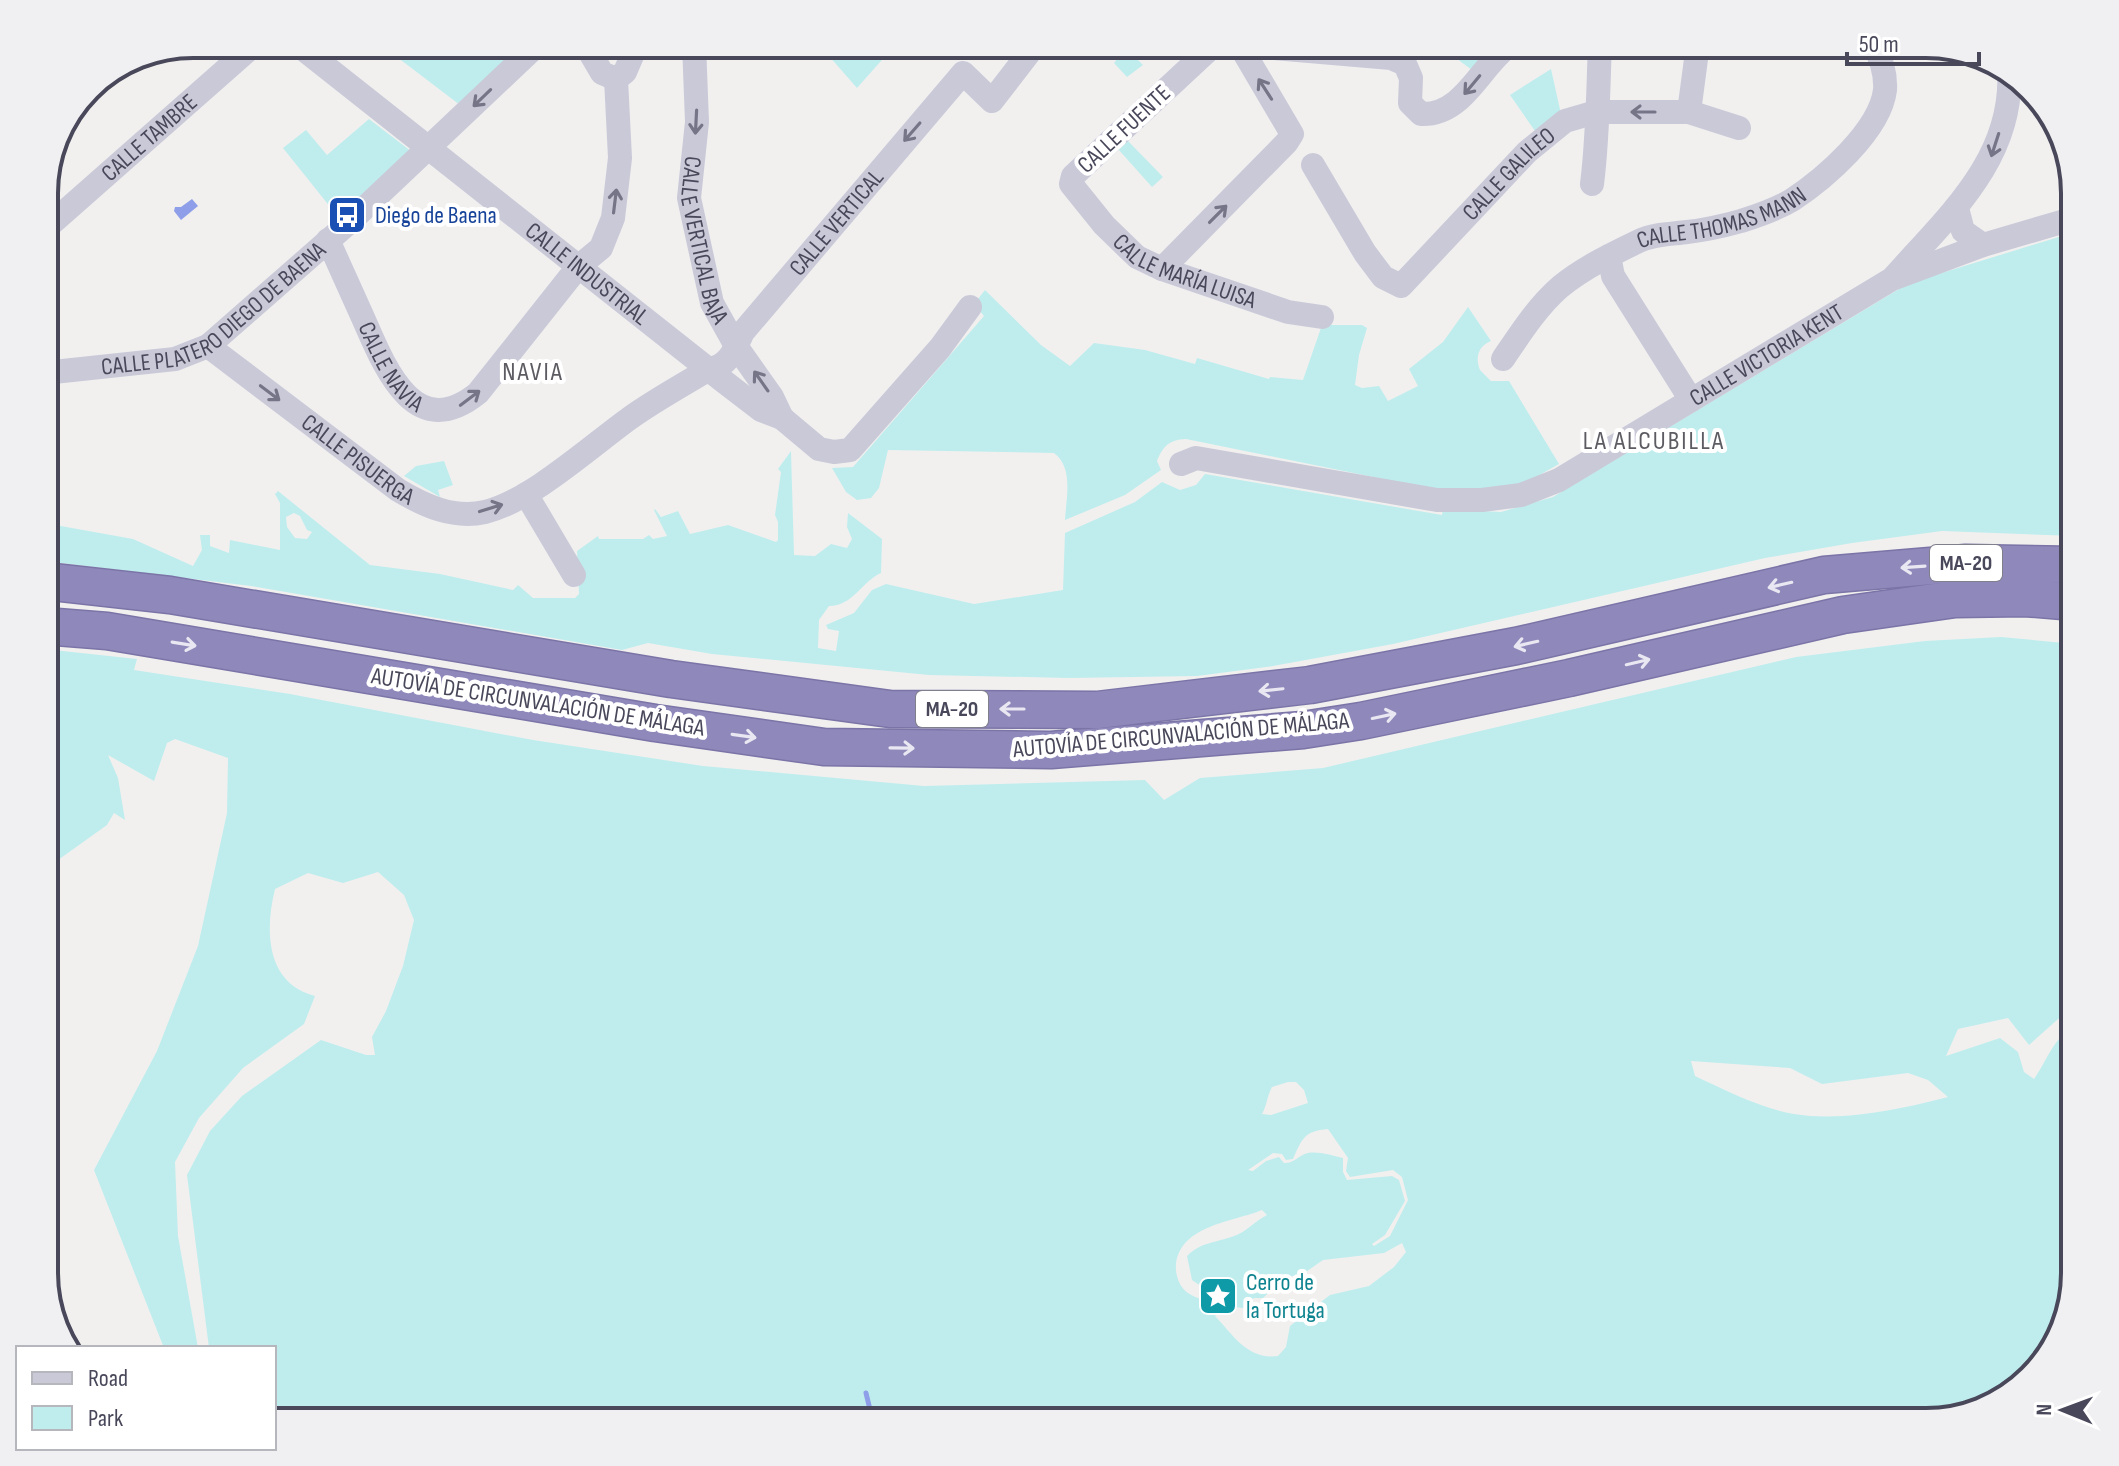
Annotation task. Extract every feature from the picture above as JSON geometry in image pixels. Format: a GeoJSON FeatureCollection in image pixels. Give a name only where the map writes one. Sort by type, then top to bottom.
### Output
{"type":"FeatureCollection","features":[{"type":"Feature","properties":{"kind":"highway","name":"AUTOVÍA DE CIRCUNVALACIÓN DE MÁLAGA"},"geometry":{"type":"LineString","coordinates":[[58,583],[170,595],[671,679],[890,709],[1097,710],[1310,685],[1516,646],[1824,575],[1966,563],[2061,565]]}},
{"type":"Feature","properties":{"kind":"highway","name":"AUTOVÍA DE CIRCUNVALACIÓN DE MÁLAGA"},"geometry":{"type":"LineString","coordinates":[[58,627],[107,631],[655,723],[824,747],[1051,750],[1332,726],[1569,678],[1843,615],[1955,599],[2061,601]]}},
{"type":"Feature","properties":{"kind":"highway"},"geometry":{"type":"LineString","coordinates":[[1911,606],[1956,614],[2024,614],[2061,620]]}},
{"type":"Feature","properties":{"kind":"street","name":"CALLE TAMBRE"},"geometry":{"type":"LineString","coordinates":[[58,218],[239,58]]}},
{"type":"Feature","properties":{"kind":"street","name":"CALLE INDUSTRIAL"},"geometry":{"type":"LineString","coordinates":[[315,58],[761,410],[779,417],[819,449],[834,452],[850,450],[940,348],[970,307]]}},
{"type":"Feature","properties":{"kind":"street","name":"CALLE PLATERO DIEGO DE BAENA"},"geometry":{"type":"LineString","coordinates":[[58,372],[175,359],[208,346],[429,149],[523,58]]}},
{"type":"Feature","properties":{"kind":"street"},"geometry":{"type":"LineString","coordinates":[[593,58],[602,73],[616,79],[625,72],[631,58]]}},
{"type":"Feature","properties":{"kind":"street","name":"CALLE VERTICAL BAJA"},"geometry":{"type":"LineString","coordinates":[[695,58],[697,122],[689,198],[712,303],[736,346],[772,397],[779,417]]}},
{"type":"Feature","properties":{"kind":"street","name":"CALLE VERTICAL"},"geometry":{"type":"LineString","coordinates":[[709,369],[720,368],[731,357],[743,332],[963,73],[992,101],[1025,58]]}},
{"type":"Feature","properties":{"kind":"street","name":"CALLE FUENTE"},"geometry":{"type":"LineString","coordinates":[[1071,184],[1073,176],[1200,58]]}},
{"type":"Feature","properties":{"kind":"street"},"geometry":{"type":"LineString","coordinates":[[1162,269],[1292,134],[1247,58]]}},
{"type":"Feature","properties":{"kind":"street"},"geometry":{"type":"LineString","coordinates":[[1391,58],[1405,64],[1411,78],[1410,103],[1421,114],[1429,114],[1469,91],[1494,58]]}},
{"type":"Feature","properties":{"kind":"street"},"geometry":{"type":"LineString","coordinates":[[1592,184],[1599,130],[1596,112],[1599,58]]}},
{"type":"Feature","properties":{"kind":"street"},"geometry":{"type":"LineString","coordinates":[[1689,112],[1696,58]]}},
{"type":"Feature","properties":{"kind":"street","name":"CALLE THOMAS MANN"},"geometry":{"type":"LineString","coordinates":[[1503,359],[1531,318],[1559,288],[1609,256],[1644,239],[1710,229],[1744,220],[1790,201],[1834,167],[1865,133],[1877,114],[1885,92],[1880,58]]}},
{"type":"Feature","properties":{"kind":"street","name":"CALLE NAVIA"},"geometry":{"type":"LineString","coordinates":[[328,240],[383,362],[399,389],[419,406],[448,410],[464,405],[478,393],[578,267],[601,248],[613,218],[620,158],[616,79]]}},
{"type":"Feature","properties":{"kind":"street"},"geometry":{"type":"LineString","coordinates":[[1892,279],[1957,208],[1991,159],[2006,113],[2010,88]]}},
{"type":"Feature","properties":{"kind":"street","name":"CALLE GALILEO"},"geometry":{"type":"LineString","coordinates":[[1313,165],[1365,253],[1383,277],[1401,286],[1527,152],[1565,121],[1596,112],[1689,112],[1739,128]]}},
{"type":"Feature","properties":{"kind":"street","name":"CALLE MARÍA LUISA"},"geometry":{"type":"LineString","coordinates":[[1071,184],[1104,225],[1137,257],[1162,269],[1288,312],[1322,317]]}},
{"type":"Feature","properties":{"kind":"street"},"geometry":{"type":"LineString","coordinates":[[1957,208],[1963,231],[1983,245]]}},
{"type":"Feature","properties":{"kind":"street","name":"CALLE VICTORIA KENT"},"geometry":{"type":"LineString","coordinates":[[1181,464],[1196,458],[1437,500],[1482,500],[1521,495],[1559,480],[1892,279],[1983,245],[2061,222]]}},
{"type":"Feature","properties":{"kind":"street"},"geometry":{"type":"LineString","coordinates":[[1609,256],[1613,276],[1691,400]]}},
{"type":"Feature","properties":{"kind":"street","name":"CALLE PISUERGA"},"geometry":{"type":"LineString","coordinates":[[208,346],[398,490],[424,505],[451,513],[485,512],[526,494],[634,415],[709,369]]}},
{"type":"Feature","properties":{"kind":"street"},"geometry":{"type":"LineString","coordinates":[[526,494],[574,575]]}},
{"type":"Feature","properties":{"kind":"green space"},"geometry":{"type":"Polygon","coordinates":[[[398,58],[509,58],[460,105],[398,58]]]}},
{"type":"Feature","properties":{"kind":"green space"},"geometry":{"type":"Polygon","coordinates":[[[831,58],[884,58],[857,88],[831,58]]]}},
{"type":"Feature","properties":{"kind":"green space"},"geometry":{"type":"Polygon","coordinates":[[[1118,58],[1136,58],[1143,65],[1127,77],[1114,63],[1118,58]]]}},
{"type":"Feature","properties":{"kind":"green space"},"geometry":{"type":"Polygon","coordinates":[[[1456,58],[1481,58],[1472,70],[1456,58]]]}},
{"type":"Feature","properties":{"kind":"green space"},"geometry":{"type":"Polygon","coordinates":[[[1551,69],[1561,114],[1535,131],[1510,95],[1551,69]]]}},
{"type":"Feature","properties":{"kind":"green space"},"geometry":{"type":"Polygon","coordinates":[[[369,119],[412,152],[339,218],[283,148],[306,130],[327,155],[369,119]]]}},
{"type":"Feature","properties":{"kind":"green space"},"geometry":{"type":"Polygon","coordinates":[[[1128,141],[1163,177],[1152,187],[1118,149],[1128,141]]]}},
{"type":"Feature","properties":{"kind":"green space"},"geometry":{"type":"Polygon","coordinates":[[[2061,236],[2061,535],[1942,531],[1852,543],[1765,558],[1393,644],[1273,666],[1197,676],[1069,678],[929,675],[712,654],[648,643],[622,650],[251,586],[58,563],[58,526],[133,539],[193,566],[202,550],[200,535],[210,535],[210,546],[229,553],[230,540],[280,550],[280,503],[275,494],[278,491],[370,565],[440,574],[513,590],[518,585],[533,598],[575,598],[579,594],[577,551],[598,536],[599,539],[643,539],[649,535],[653,539],[667,536],[655,509],[661,517],[678,511],[690,534],[728,525],[776,542],[778,522],[775,515],[781,472],[778,469],[791,451],[794,555],[815,556],[831,544],[847,548],[852,539],[847,527],[848,513],[882,539],[881,573],[851,598],[829,606],[819,620],[818,648],[836,651],[839,631],[828,629],[826,625],[854,613],[872,590],[886,584],[974,604],[1063,590],[1065,533],[1135,502],[1162,482],[1180,490],[1196,485],[1205,474],[1442,515],[1443,509],[1501,512],[1553,497],[1909,283],[2061,236]],[[294,513],[286,517],[287,527],[295,538],[307,539],[312,532],[307,530],[300,516],[294,513]]]}},
{"type":"Feature","properties":{"kind":"green space"},"geometry":{"type":"Polygon","coordinates":[[[985,290],[1041,345],[1070,366],[1094,343],[1145,350],[1195,364],[1197,358],[1269,379],[1303,380],[1322,325],[1362,325],[1367,328],[1355,385],[1362,388],[1379,386],[1388,401],[1418,386],[1409,369],[1443,342],[1468,307],[1491,341],[1479,353],[1480,370],[1491,381],[1509,381],[1559,464],[1520,486],[1452,493],[1186,439],[1167,445],[1157,461],[1161,470],[1125,495],[1065,520],[1067,475],[1054,453],[888,450],[879,488],[871,498],[857,500],[846,492],[832,468],[853,467],[984,316],[974,304],[985,290]]]}},
{"type":"Feature","properties":{"kind":"green space"},"geometry":{"type":"Polygon","coordinates":[[[444,461],[453,485],[438,490],[440,497],[404,476],[416,466],[444,461]]]}},
{"type":"Feature","properties":{"kind":"green space"},"geometry":{"type":"Polygon","coordinates":[[[2001,637],[2061,643],[2061,1016],[2029,1045],[2008,1018],[1958,1029],[1946,1056],[2000,1038],[2018,1052],[2024,1072],[2034,1079],[2061,1038],[2060,1291],[2047,1333],[2027,1362],[1994,1390],[1978,1398],[1944,1407],[1926,1408],[276,1408],[276,1346],[209,1346],[187,1175],[210,1131],[242,1096],[321,1040],[366,1055],[375,1055],[372,1037],[386,1011],[403,966],[414,920],[404,895],[378,872],[343,883],[308,873],[275,889],[270,921],[272,953],[286,979],[315,996],[304,1024],[243,1068],[199,1118],[175,1162],[178,1236],[198,1346],[163,1346],[94,1170],[157,1051],[198,946],[227,813],[228,758],[175,739],[167,743],[154,781],[108,755],[118,778],[125,820],[114,813],[107,825],[58,860],[58,651],[137,659],[134,670],[290,694],[533,740],[703,766],[924,786],[1145,780],[1164,800],[1200,778],[1323,768],[1796,657],[1925,641],[2001,637]],[[1691,1061],[1695,1076],[1769,1108],[1794,1114],[1832,1116],[1872,1113],[1948,1097],[1928,1080],[1908,1073],[1822,1084],[1790,1068],[1691,1061]],[[1296,1082],[1272,1087],[1262,1114],[1271,1115],[1308,1103],[1304,1090],[1296,1082]],[[1328,1129],[1305,1137],[1293,1159],[1286,1160],[1282,1154],[1273,1153],[1248,1170],[1253,1171],[1266,1161],[1279,1157],[1288,1163],[1305,1154],[1316,1153],[1343,1158],[1343,1172],[1347,1180],[1392,1176],[1399,1180],[1405,1201],[1385,1235],[1372,1244],[1374,1246],[1390,1236],[1408,1200],[1402,1177],[1393,1170],[1350,1177],[1346,1171],[1348,1158],[1328,1129]],[[1262,1210],[1210,1227],[1187,1241],[1176,1264],[1180,1284],[1185,1290],[1217,1305],[1229,1301],[1192,1280],[1187,1256],[1203,1245],[1238,1234],[1267,1215],[1262,1210]],[[1402,1243],[1384,1253],[1323,1260],[1303,1274],[1284,1278],[1263,1298],[1254,1298],[1243,1308],[1228,1308],[1215,1316],[1250,1350],[1278,1356],[1286,1347],[1290,1326],[1330,1295],[1369,1286],[1394,1267],[1406,1252],[1402,1243]]]}},
{"type":"Feature","properties":{"kind":"water"},"geometry":{"type":"Polygon","coordinates":[[[192,199],[198,206],[181,220],[174,211],[175,207],[181,207],[192,199]]]}},
{"type":"Feature","properties":{"kind":"waterway"},"geometry":{"type":"LineString","coordinates":[[866,1393],[870,1408]]}},
{"type":"Feature","properties":{"kind":"place","name":"Diego de Baena"},"geometry":{"type":"Point","coordinates":[347,215]}},
{"type":"Feature","properties":{"kind":"place","name":"Cerro de la Tortuga"},"geometry":{"type":"Point","coordinates":[1218,1296]}},
{"type":"Feature","properties":{"kind":"district","name":"NAVIA"},"geometry":{"type":"Point","coordinates":[533,372]}},
{"type":"Feature","properties":{"kind":"district","name":"LA ALCUBILLA"},"geometry":{"type":"Point","coordinates":[1654,441]}}]}
